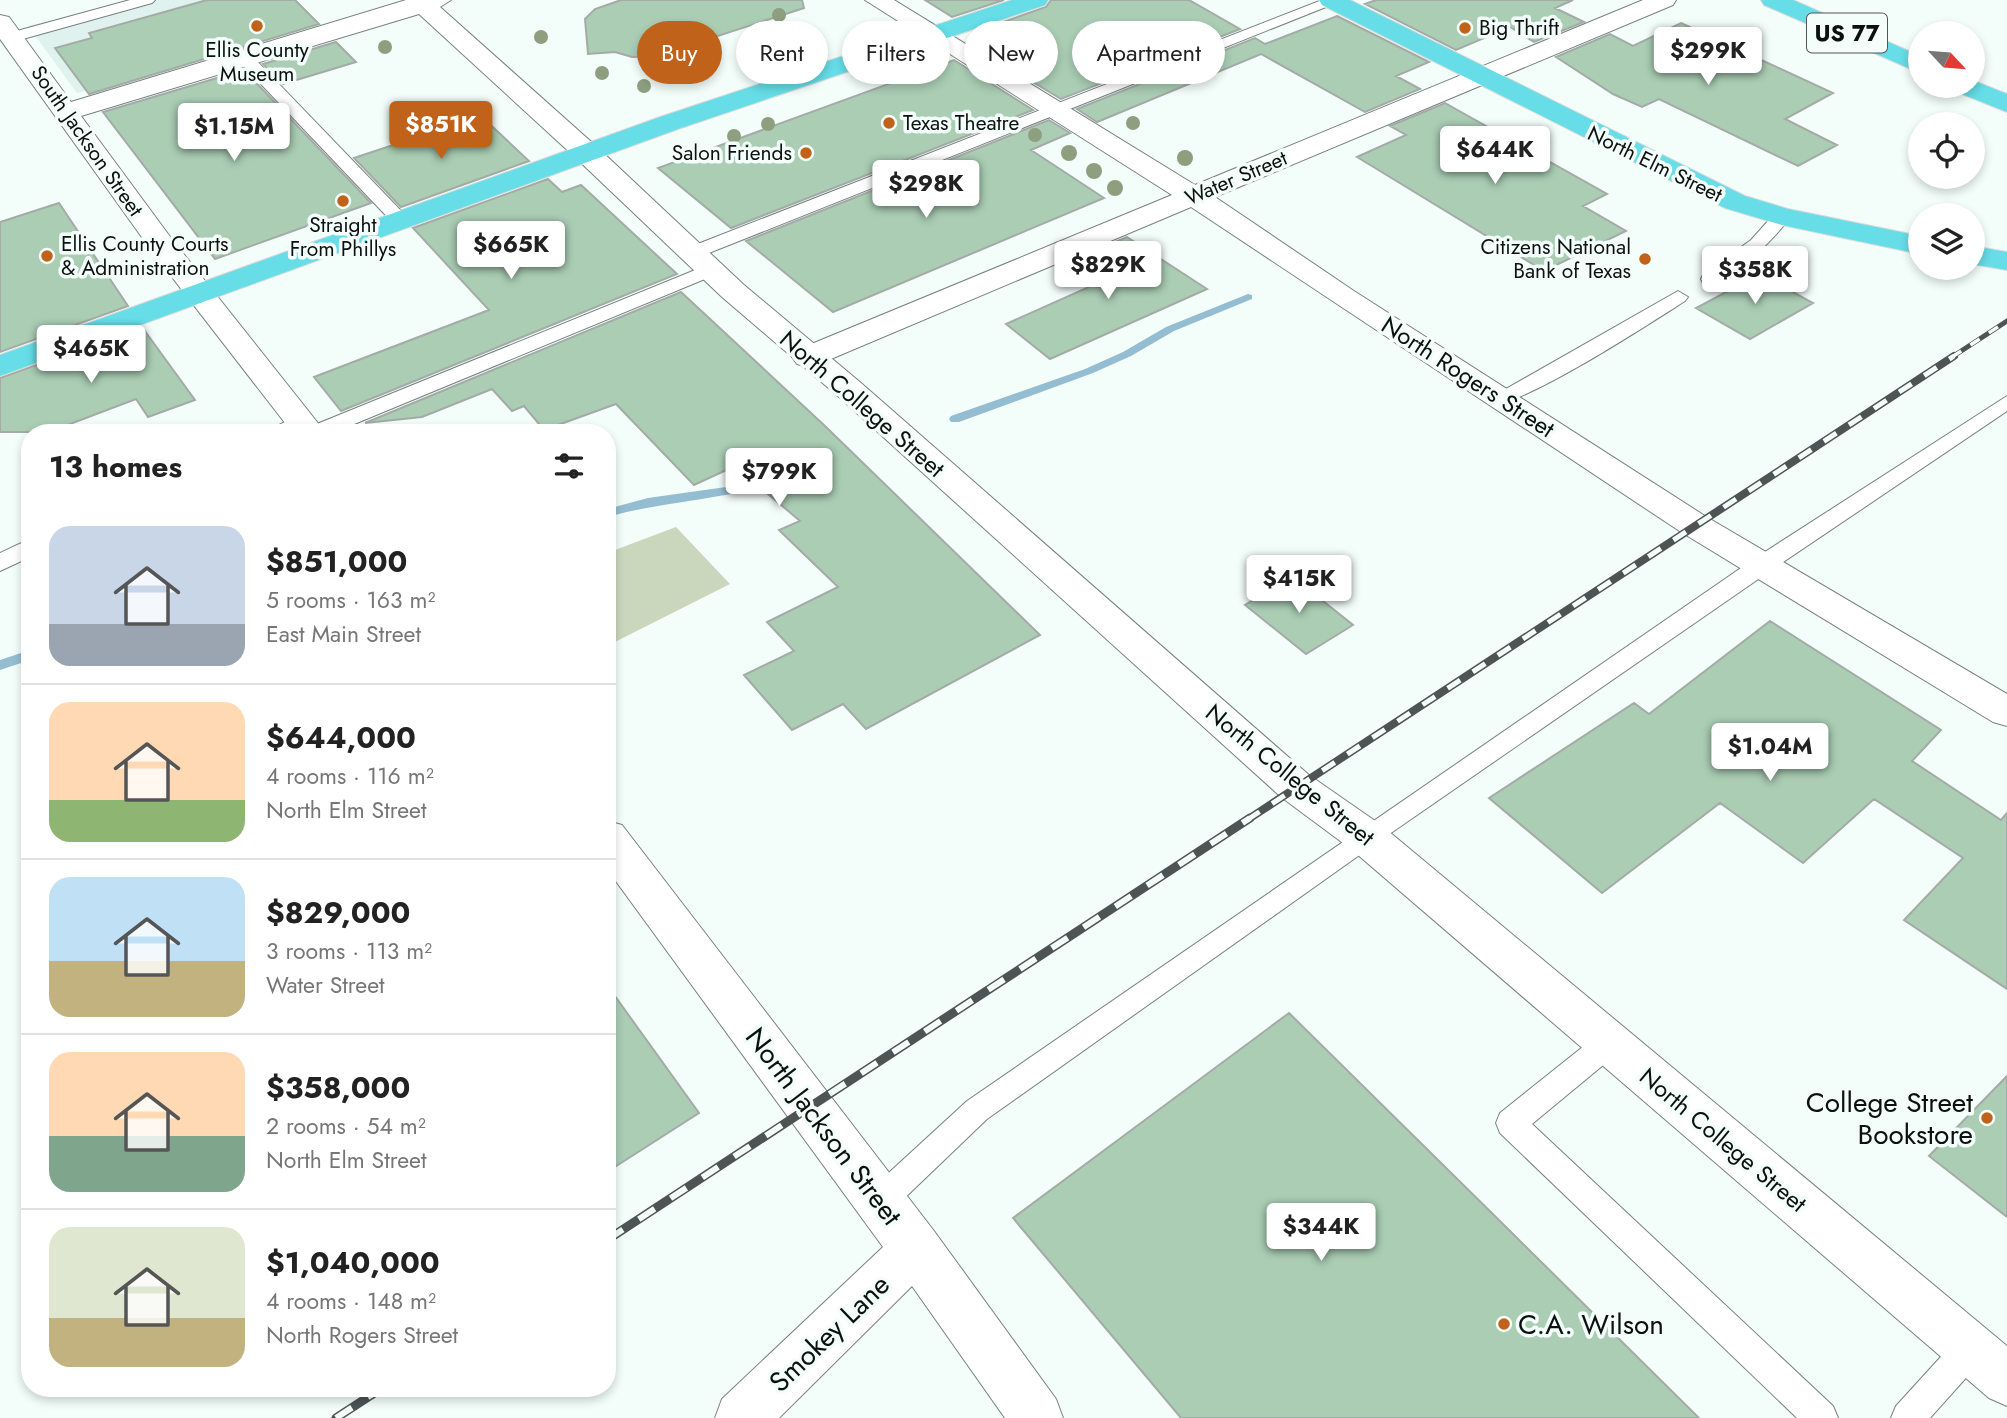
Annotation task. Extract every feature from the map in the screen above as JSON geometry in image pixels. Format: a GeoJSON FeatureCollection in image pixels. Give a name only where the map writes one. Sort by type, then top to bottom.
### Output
{"type":"FeatureCollection","features":[{"type":"Feature","properties":{"kind":"main road"},"geometry":{"type":"LineString","coordinates":[[950,29],[1036,0]]}},
{"type":"Feature","properties":{"kind":"main road","name":"US 77"},"geometry":{"type":"LineString","coordinates":[[1773,0],[1908,60]]}},
{"type":"Feature","properties":{"kind":"main road","name":"North Elm Street"},"geometry":{"type":"LineString","coordinates":[[1332,1],[1683,179],[1735,202],[1782,216],[1908,242]]}},
{"type":"Feature","properties":{"kind":"main road"},"geometry":{"type":"LineString","coordinates":[[0,366],[587,153],[842,66]]}},
{"type":"Feature","properties":{"kind":"main road"},"geometry":{"type":"LineString","coordinates":[[1985,94],[2007,104]]}},
{"type":"Feature","properties":{"kind":"main road"},"geometry":{"type":"LineString","coordinates":[[1985,257],[2007,261]]}},
{"type":"Feature","properties":{"kind":"street","name":"North Rogers Street"},"geometry":{"type":"LineString","coordinates":[[877,0],[910,21]]}},
{"type":"Feature","properties":{"kind":"street","name":"Water Street"},"geometry":{"type":"LineString","coordinates":[[808,358],[1664,0]]}},
{"type":"Feature","properties":{"kind":"street"},"geometry":{"type":"LineString","coordinates":[[65,112],[427,2]]}},
{"type":"Feature","properties":{"kind":"street","name":"North College Street"},"geometry":{"type":"LineString","coordinates":[[427,2],[701,261],[808,358],[850,390],[1295,786],[1366,837],[2007,1380]]}},
{"type":"Feature","properties":{"kind":"street","name":"South Jackson Street"},"geometry":{"type":"LineString","coordinates":[[6,30],[199,294]]}},
{"type":"Feature","properties":{"kind":"street","name":"North Rogers Street"},"geometry":{"type":"LineString","coordinates":[[950,46],[1193,197],[1762,565],[2007,712]]}},
{"type":"Feature","properties":{"kind":"street"},"geometry":{"type":"LineString","coordinates":[[199,294],[297,424]]}},
{"type":"Feature","properties":{"kind":"street","name":"North Jackson Street"},"geometry":{"type":"LineString","coordinates":[[616,849],[917,1248],[1037,1418]]}},
{"type":"Feature","properties":{"kind":"street","name":"Smokey Lane"},"geometry":{"type":"LineString","coordinates":[[741,1418],[917,1248]]}},
{"type":"Feature","properties":{"kind":"lane"},"geometry":{"type":"LineString","coordinates":[[6,30],[147,0]]}},
{"type":"Feature","properties":{"kind":"lane"},"geometry":{"type":"LineString","coordinates":[[316,424],[1053,110],[1332,1]]}},
{"type":"Feature","properties":{"kind":"lane"},"geometry":{"type":"LineString","coordinates":[[245,58],[401,221]]}},
{"type":"Feature","properties":{"kind":"lane"},"geometry":{"type":"LineString","coordinates":[[1710,279],[1758,244],[1782,216]]}},
{"type":"Feature","properties":{"kind":"lane"},"geometry":{"type":"LineString","coordinates":[[1500,398],[1573,361],[1678,297]]}},
{"type":"Feature","properties":{"kind":"lane"},"geometry":{"type":"LineString","coordinates":[[880,1201],[977,1110],[1366,837],[1762,565],[2007,402]]}},
{"type":"Feature","properties":{"kind":"lane"},"geometry":{"type":"LineString","coordinates":[[0,563],[21,552]]}},
{"type":"Feature","properties":{"kind":"lane"},"geometry":{"type":"LineString","coordinates":[[1609,1043],[1511,1123],[1821,1418]]}},
{"type":"Feature","properties":{"kind":"lane"},"geometry":{"type":"LineString","coordinates":[[1908,1418],[1970,1349]]}},
{"type":"Feature","properties":{"kind":"shaded area"},"geometry":{"type":"Polygon","coordinates":[[[134,0],[203,0],[241,45],[77,93],[28,26],[134,0]]]}},
{"type":"Feature","properties":{"kind":"green space"},"geometry":{"type":"Polygon","coordinates":[[[676,527],[730,584],[616,641],[616,550],[676,527]]]}},
{"type":"Feature","properties":{"kind":"building"},"geometry":{"type":"Polygon","coordinates":[[[207,0],[295,0],[319,24],[89,94],[55,48],[92,38],[89,33],[207,0]]]}},
{"type":"Feature","properties":{"kind":"building"},"geometry":{"type":"Polygon","coordinates":[[[621,0],[802,0],[804,8],[764,21],[736,21],[736,30],[722,35],[722,21],[637,21],[637,57],[632,57],[615,52],[588,54],[585,19],[595,9],[621,0]]]}},
{"type":"Feature","properties":{"kind":"building"},"geometry":{"type":"Polygon","coordinates":[[[925,0],[1004,0],[952,17],[925,0]]]}},
{"type":"Feature","properties":{"kind":"building"},"geometry":{"type":"Polygon","coordinates":[[[1051,0],[1189,0],[1240,29],[1225,35],[1225,21],[1072,21],[1072,84],[1099,84],[1061,99],[1036,84],[1058,84],[1058,21],[1006,21],[1046,7],[1051,0]]]}},
{"type":"Feature","properties":{"kind":"building","name":"Big Thrift"},"geometry":{"type":"Polygon","coordinates":[[[1376,0],[1573,0],[1555,8],[1584,22],[1534,42],[1510,27],[1456,50],[1365,4],[1376,0]]]}},
{"type":"Feature","properties":{"kind":"building"},"geometry":{"type":"Polygon","coordinates":[[[1337,16],[1429,62],[1396,76],[1420,89],[1365,112],[1261,54],[1225,69],[1225,50],[1255,38],[1265,44],[1337,16]]]}},
{"type":"Feature","properties":{"kind":"building"},"geometry":{"type":"Polygon","coordinates":[[[1681,23],[1833,93],[1785,119],[1837,145],[1798,166],[1659,99],[1642,107],[1613,94],[1556,57],[1610,34],[1633,46],[1681,23]]]}},
{"type":"Feature","properties":{"kind":"building"},"geometry":{"type":"Polygon","coordinates":[[[336,42],[356,62],[283,84],[263,64],[336,42]]]}},
{"type":"Feature","properties":{"kind":"building"},"geometry":{"type":"Polygon","coordinates":[[[954,60],[964,66],[964,84],[992,84],[1033,110],[731,228],[658,168],[888,84],[950,84],[950,61],[954,60]]]}},
{"type":"Feature","properties":{"kind":"building"},"geometry":{"type":"Polygon","coordinates":[[[244,70],[371,203],[215,259],[103,112],[244,70]]]}},
{"type":"Feature","properties":{"kind":"building"},"geometry":{"type":"Polygon","coordinates":[[[1140,84],[1189,84],[1097,122],[1077,109],[1140,84]]]}},
{"type":"Feature","properties":{"kind":"building","name":"Citizens National Bank of Texas"},"geometry":{"type":"Polygon","coordinates":[[[1445,103],[1607,194],[1583,206],[1626,231],[1544,271],[1357,157],[1406,135],[1390,126],[1445,103]]]}},
{"type":"Feature","properties":{"kind":"building"},"geometry":{"type":"Polygon","coordinates":[[[481,116],[529,161],[401,207],[354,158],[481,116]]]}},
{"type":"Feature","properties":{"kind":"building"},"geometry":{"type":"Polygon","coordinates":[[[1049,120],[1070,133],[1031,150],[1104,198],[833,312],[746,241],[1049,120]]]}},
{"type":"Feature","properties":{"kind":"building"},"geometry":{"type":"Polygon","coordinates":[[[548,179],[562,192],[581,185],[677,274],[341,411],[314,377],[489,310],[413,228],[548,179]]]}},
{"type":"Feature","properties":{"kind":"building","name":"Ellis County Courts & Administration"},"geometry":{"type":"Polygon","coordinates":[[[59,203],[128,306],[0,352],[0,222],[59,203]]]}},
{"type":"Feature","properties":{"kind":"building"},"geometry":{"type":"Polygon","coordinates":[[[1127,237],[1207,289],[1050,359],[1006,324],[1091,286],[1099,287],[1122,275],[1090,253],[1127,237]]]}},
{"type":"Feature","properties":{"kind":"building"},"geometry":{"type":"Polygon","coordinates":[[[1760,274],[1813,303],[1750,339],[1696,308],[1760,274]]]}},
{"type":"Feature","properties":{"kind":"building"},"geometry":{"type":"Polygon","coordinates":[[[681,292],[825,426],[1040,635],[866,729],[843,704],[792,730],[744,675],[794,651],[767,622],[838,587],[779,530],[800,521],[735,466],[694,485],[616,404],[561,424],[539,424],[524,406],[512,411],[492,389],[422,417],[365,423],[681,292]]]}},
{"type":"Feature","properties":{"kind":"building"},"geometry":{"type":"Polygon","coordinates":[[[142,327],[195,400],[148,417],[136,399],[70,424],[21,424],[21,432],[0,432],[0,378],[142,327]]]}},
{"type":"Feature","properties":{"kind":"building"},"geometry":{"type":"Polygon","coordinates":[[[1293,577],[1353,625],[1306,654],[1245,605],[1293,577]]]}},
{"type":"Feature","properties":{"kind":"building"},"geometry":{"type":"Polygon","coordinates":[[[1770,621],[1941,730],[1912,761],[2001,820],[2007,813],[2007,989],[1904,920],[1963,858],[1874,799],[1803,863],[1720,803],[1602,893],[1489,798],[1634,703],[1649,714],[1770,621]]]}},
{"type":"Feature","properties":{"kind":"building"},"geometry":{"type":"Polygon","coordinates":[[[616,998],[699,1113],[616,1166],[616,998]]]}},
{"type":"Feature","properties":{"kind":"building"},"geometry":{"type":"Polygon","coordinates":[[[1289,1013],[1699,1418],[1181,1418],[1013,1218],[1289,1013]]]}},
{"type":"Feature","properties":{"kind":"building","name":"College Street Bookstore"},"geometry":{"type":"Polygon","coordinates":[[[2007,1076],[2007,1217],[1929,1156],[2007,1076]]]}},
{"type":"Feature","properties":{"kind":"waterway"},"geometry":{"type":"LineString","coordinates":[[955,419],[1089,371],[1127,354],[1170,329],[1248,297]]}},
{"type":"Feature","properties":{"kind":"waterway"},"geometry":{"type":"LineString","coordinates":[[616,510],[648,502],[754,486],[775,479]]}},
{"type":"Feature","properties":{"kind":"waterway"},"geometry":{"type":"LineString","coordinates":[[0,665],[21,658]]}},
{"type":"Feature","properties":{"kind":"railway"},"geometry":{"type":"LineString","coordinates":[[1952,357],[2007,321]]}},
{"type":"Feature","properties":{"kind":"railway"},"geometry":{"type":"LineString","coordinates":[[1247,820],[1954,356]]}},
{"type":"Feature","properties":{"kind":"railway"},"geometry":{"type":"LineString","coordinates":[[616,1234],[1250,818]]}},
{"type":"Feature","properties":{"kind":"railway"},"geometry":{"type":"LineString","coordinates":[[336,1418],[368,1397]]}},
{"type":"Feature","properties":{"kind":"place","name":"Ellis County Museum"},"geometry":{"type":"Point","coordinates":[257,26]}},
{"type":"Feature","properties":{"kind":"place","name":"Big Thrift"},"geometry":{"type":"Point","coordinates":[1465,28]}},
{"type":"Feature","properties":{"kind":"place","name":"Texas Theatre"},"geometry":{"type":"Point","coordinates":[889,123]}},
{"type":"Feature","properties":{"kind":"place","name":"Salon Friends"},"geometry":{"type":"Point","coordinates":[806,153]}},
{"type":"Feature","properties":{"kind":"place","name":"Straight From Phillys"},"geometry":{"type":"Point","coordinates":[343,201]}},
{"type":"Feature","properties":{"kind":"place","name":"Ellis County Courts & Administration"},"geometry":{"type":"Point","coordinates":[47,256]}},
{"type":"Feature","properties":{"kind":"place","name":"Citizens National Bank of Texas"},"geometry":{"type":"Point","coordinates":[1645,259]}},
{"type":"Feature","properties":{"kind":"place","name":"College Street Bookstore"},"geometry":{"type":"Point","coordinates":[1987,1118]}},
{"type":"Feature","properties":{"kind":"place","name":"C.A. Wilson"},"geometry":{"type":"Point","coordinates":[1504,1324]}}]}
